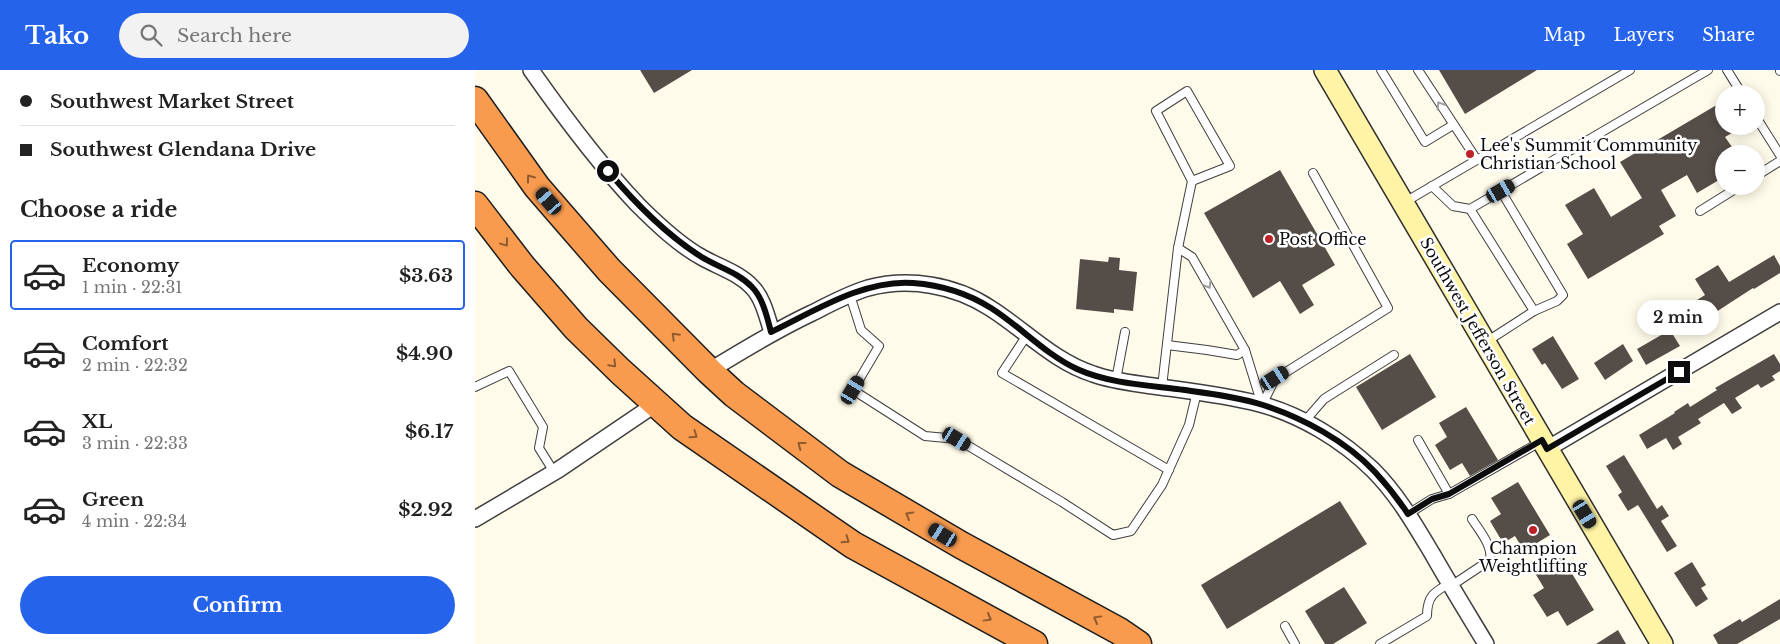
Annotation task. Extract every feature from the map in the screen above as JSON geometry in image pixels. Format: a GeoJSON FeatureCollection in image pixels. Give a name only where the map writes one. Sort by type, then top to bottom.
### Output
{"type":"FeatureCollection","features":[{"type":"Feature","properties":{"kind":"highway"},"geometry":{"type":"LineString","coordinates":[[475,100],[537,187],[609,270],[734,394],[840,474],[961,545],[1110,626],[1139,644]]}},
{"type":"Feature","properties":{"kind":"highway"},"geometry":{"type":"LineString","coordinates":[[475,204],[522,266],[576,328],[682,427],[853,545],[1034,644]]}},
{"type":"Feature","properties":{"kind":"street"},"geometry":{"type":"LineString","coordinates":[[531,70],[589,149],[638,205],[680,243],[701,257],[742,278],[753,288],[760,298],[771,332]]}},
{"type":"Feature","properties":{"kind":"street","name":"Southwest Jefferson Street"},"geometry":{"type":"LineString","coordinates":[[1325,70],[1662,644]]}},
{"type":"Feature","properties":{"kind":"street"},"geometry":{"type":"LineString","coordinates":[[709,371],[771,332],[867,288],[911,283],[953,290],[992,308],[1060,360],[1079,369],[1116,380],[1262,404],[1315,427],[1356,455],[1374,471],[1408,514],[1486,644]]}},
{"type":"Feature","properties":{"kind":"street"},"geometry":{"type":"LineString","coordinates":[[1545,445],[1780,312]]}},
{"type":"Feature","properties":{"kind":"street"},"geometry":{"type":"LineString","coordinates":[[476,517],[554,472],[657,404]]}},
{"type":"Feature","properties":{"kind":"lane"},"geometry":{"type":"LineString","coordinates":[[1381,70],[1425,142],[1453,125]]}},
{"type":"Feature","properties":{"kind":"lane"},"geometry":{"type":"LineString","coordinates":[[1418,70],[1477,160]]}},
{"type":"Feature","properties":{"kind":"lane"},"geometry":{"type":"LineString","coordinates":[[1403,203],[1630,70]]}},
{"type":"Feature","properties":{"kind":"lane"},"geometry":{"type":"LineString","coordinates":[[1432,186],[1453,206],[1470,209],[1708,70]]}},
{"type":"Feature","properties":{"kind":"lane"},"geometry":{"type":"LineString","coordinates":[[1727,70],[1736,85]]}},
{"type":"Feature","properties":{"kind":"lane"},"geometry":{"type":"LineString","coordinates":[[1162,387],[1178,248],[1192,181],[1155,112],[1187,91],[1230,166],[1192,181]]}},
{"type":"Feature","properties":{"kind":"lane"},"geometry":{"type":"LineString","coordinates":[[1765,132],[1780,156]]}},
{"type":"Feature","properties":{"kind":"lane"},"geometry":{"type":"LineString","coordinates":[[1765,170],[1780,161]]}},
{"type":"Feature","properties":{"kind":"lane"},"geometry":{"type":"LineString","coordinates":[[1262,404],[1275,378],[1388,308],[1313,173]]}},
{"type":"Feature","properties":{"kind":"lane"},"geometry":{"type":"LineString","coordinates":[[1485,342],[1534,310],[1557,301],[1563,295],[1501,191]]}},
{"type":"Feature","properties":{"kind":"lane"},"geometry":{"type":"LineString","coordinates":[[1701,211],[1726,195]]}},
{"type":"Feature","properties":{"kind":"lane"},"geometry":{"type":"LineString","coordinates":[[1470,209],[1534,310]]}},
{"type":"Feature","properties":{"kind":"lane"},"geometry":{"type":"LineString","coordinates":[[1178,248],[1192,257],[1245,350],[1262,404]]}},
{"type":"Feature","properties":{"kind":"lane"},"geometry":{"type":"LineString","coordinates":[[850,295],[861,330],[879,346],[853,390],[925,436],[957,439],[1113,535],[1131,532],[1162,485],[1189,425],[1197,392]]}},
{"type":"Feature","properties":{"kind":"lane"},"geometry":{"type":"LineString","coordinates":[[1116,380],[1125,332]]}},
{"type":"Feature","properties":{"kind":"lane"},"geometry":{"type":"LineString","coordinates":[[1027,335],[1002,373],[1169,470]]}},
{"type":"Feature","properties":{"kind":"lane"},"geometry":{"type":"LineString","coordinates":[[1167,345],[1237,356],[1245,350]]}},
{"type":"Feature","properties":{"kind":"lane"},"geometry":{"type":"LineString","coordinates":[[1304,422],[1324,399],[1394,355]]}},
{"type":"Feature","properties":{"kind":"lane"},"geometry":{"type":"LineString","coordinates":[[475,386],[509,371],[543,427],[539,448],[554,472]]}},
{"type":"Feature","properties":{"kind":"lane"},"geometry":{"type":"LineString","coordinates":[[1418,440],[1449,494]]}},
{"type":"Feature","properties":{"kind":"lane"},"geometry":{"type":"LineString","coordinates":[[1408,514],[1432,499],[1449,494],[1545,445]]}},
{"type":"Feature","properties":{"kind":"lane"},"geometry":{"type":"LineString","coordinates":[[1380,644],[1427,616],[1427,606],[1433,593],[1451,585],[1490,560],[1491,554],[1487,544],[1472,519]]}},
{"type":"Feature","properties":{"kind":"lane"},"geometry":{"type":"LineString","coordinates":[[1285,626],[1295,644]]}},
{"type":"Feature","properties":{"kind":"building"},"geometry":{"type":"Polygon","coordinates":[[[640,70],[692,70],[654,93],[640,70]]]}},
{"type":"Feature","properties":{"kind":"building"},"geometry":{"type":"Polygon","coordinates":[[[1439,70],[1537,70],[1465,114],[1439,70]]]}},
{"type":"Feature","properties":{"kind":"building"},"geometry":{"type":"Polygon","coordinates":[[[1715,106],[1715,135],[1728,135],[1725,137],[1731,145],[1715,145],[1715,182],[1697,193],[1687,175],[1661,190],[1676,216],[1659,226],[1664,234],[1588,279],[1567,244],[1583,234],[1565,205],[1594,188],[1611,217],[1642,198],[1620,162],[1715,106]]]}},
{"type":"Feature","properties":{"kind":"building","name":"Post Office"},"geometry":{"type":"Polygon","coordinates":[[[1280,170],[1335,265],[1302,285],[1314,305],[1300,314],[1280,281],[1253,298],[1204,213],[1280,170]]]}},
{"type":"Feature","properties":{"kind":"building"},"geometry":{"type":"Polygon","coordinates":[[[1774,255],[1780,266],[1780,273],[1716,312],[1714,309],[1678,331],[1667,313],[1680,305],[1683,309],[1705,295],[1695,279],[1718,265],[1729,282],[1774,255]]]}},
{"type":"Feature","properties":{"kind":"building"},"geometry":{"type":"Polygon","coordinates":[[[1109,257],[1120,258],[1119,270],[1137,272],[1133,311],[1114,309],[1114,313],[1076,309],[1080,259],[1108,262],[1109,257]]]}},
{"type":"Feature","properties":{"kind":"building"},"geometry":{"type":"Polygon","coordinates":[[[1670,330],[1680,346],[1646,365],[1637,349],[1670,330]]]}},
{"type":"Feature","properties":{"kind":"building"},"geometry":{"type":"Polygon","coordinates":[[[1553,336],[1579,379],[1562,389],[1545,363],[1542,365],[1532,349],[1553,336]]]}},
{"type":"Feature","properties":{"kind":"building"},"geometry":{"type":"Polygon","coordinates":[[[1623,344],[1633,361],[1605,380],[1594,363],[1623,344]]]}},
{"type":"Feature","properties":{"kind":"building"},"geometry":{"type":"Polygon","coordinates":[[[1410,354],[1436,397],[1382,430],[1356,387],[1410,354]]]}},
{"type":"Feature","properties":{"kind":"building"},"geometry":{"type":"Polygon","coordinates":[[[1774,354],[1780,364],[1780,371],[1772,376],[1775,380],[1761,388],[1758,384],[1735,398],[1742,408],[1732,414],[1724,403],[1698,419],[1701,423],[1678,437],[1682,444],[1673,450],[1666,438],[1647,449],[1639,435],[1688,403],[1690,407],[1717,390],[1715,388],[1774,354]]]}},
{"type":"Feature","properties":{"kind":"building"},"geometry":{"type":"Polygon","coordinates":[[[1466,407],[1498,460],[1470,476],[1462,463],[1450,470],[1435,445],[1447,437],[1439,423],[1466,407]]]}},
{"type":"Feature","properties":{"kind":"building"},"geometry":{"type":"Polygon","coordinates":[[[1624,455],[1657,509],[1662,505],[1669,516],[1661,521],[1677,546],[1667,552],[1638,505],[1628,511],[1618,495],[1622,492],[1606,466],[1624,455]]]}},
{"type":"Feature","properties":{"kind":"building"},"geometry":{"type":"Polygon","coordinates":[[[1518,482],[1550,535],[1524,551],[1515,536],[1503,543],[1490,521],[1501,514],[1491,498],[1518,482]]]}},
{"type":"Feature","properties":{"kind":"building"},"geometry":{"type":"Polygon","coordinates":[[[1340,501],[1367,544],[1227,629],[1201,585],[1340,501]]]}},
{"type":"Feature","properties":{"kind":"building"},"geometry":{"type":"Polygon","coordinates":[[[1562,557],[1594,610],[1567,626],[1558,611],[1547,617],[1533,595],[1544,588],[1535,573],[1562,557]]]}},
{"type":"Feature","properties":{"kind":"building"},"geometry":{"type":"Polygon","coordinates":[[[1692,562],[1706,585],[1701,588],[1708,599],[1696,607],[1674,573],[1692,562]]]}},
{"type":"Feature","properties":{"kind":"building"},"geometry":{"type":"Polygon","coordinates":[[[1344,587],[1367,623],[1333,644],[1325,644],[1305,611],[1344,587]]]}},
{"type":"Feature","properties":{"kind":"building"},"geometry":{"type":"Polygon","coordinates":[[[1780,599],[1780,619],[1737,644],[1718,644],[1713,635],[1740,619],[1742,622],[1780,599]]]}},
{"type":"Feature","properties":{"kind":"building"},"geometry":{"type":"Polygon","coordinates":[[[1618,630],[1626,644],[1596,644],[1618,630]]]}},
{"type":"Feature","properties":{"kind":"place","name":"Lee's Summit Community Christian School"},"geometry":{"type":"Point","coordinates":[1470,154]}},
{"type":"Feature","properties":{"kind":"place","name":"Post Office"},"geometry":{"type":"Point","coordinates":[1269,239]}},
{"type":"Feature","properties":{"kind":"place","name":"Champion Weightlifting"},"geometry":{"type":"Point","coordinates":[1533,530]}},
{"type":"Feature","properties":{"kind":"route"},"geometry":{"type":"LineString","coordinates":[[608,171],[638,205],[680,243],[701,257],[742,278],[753,288],[760,298],[771,332],[867,288],[911,283],[953,290],[992,308],[1060,360],[1079,369],[1119,381],[1262,404],[1295,417],[1336,440],[1356,455],[1374,471],[1408,514],[1432,499],[1449,494],[1542,440],[1547,449],[1679,372]]}}]}
